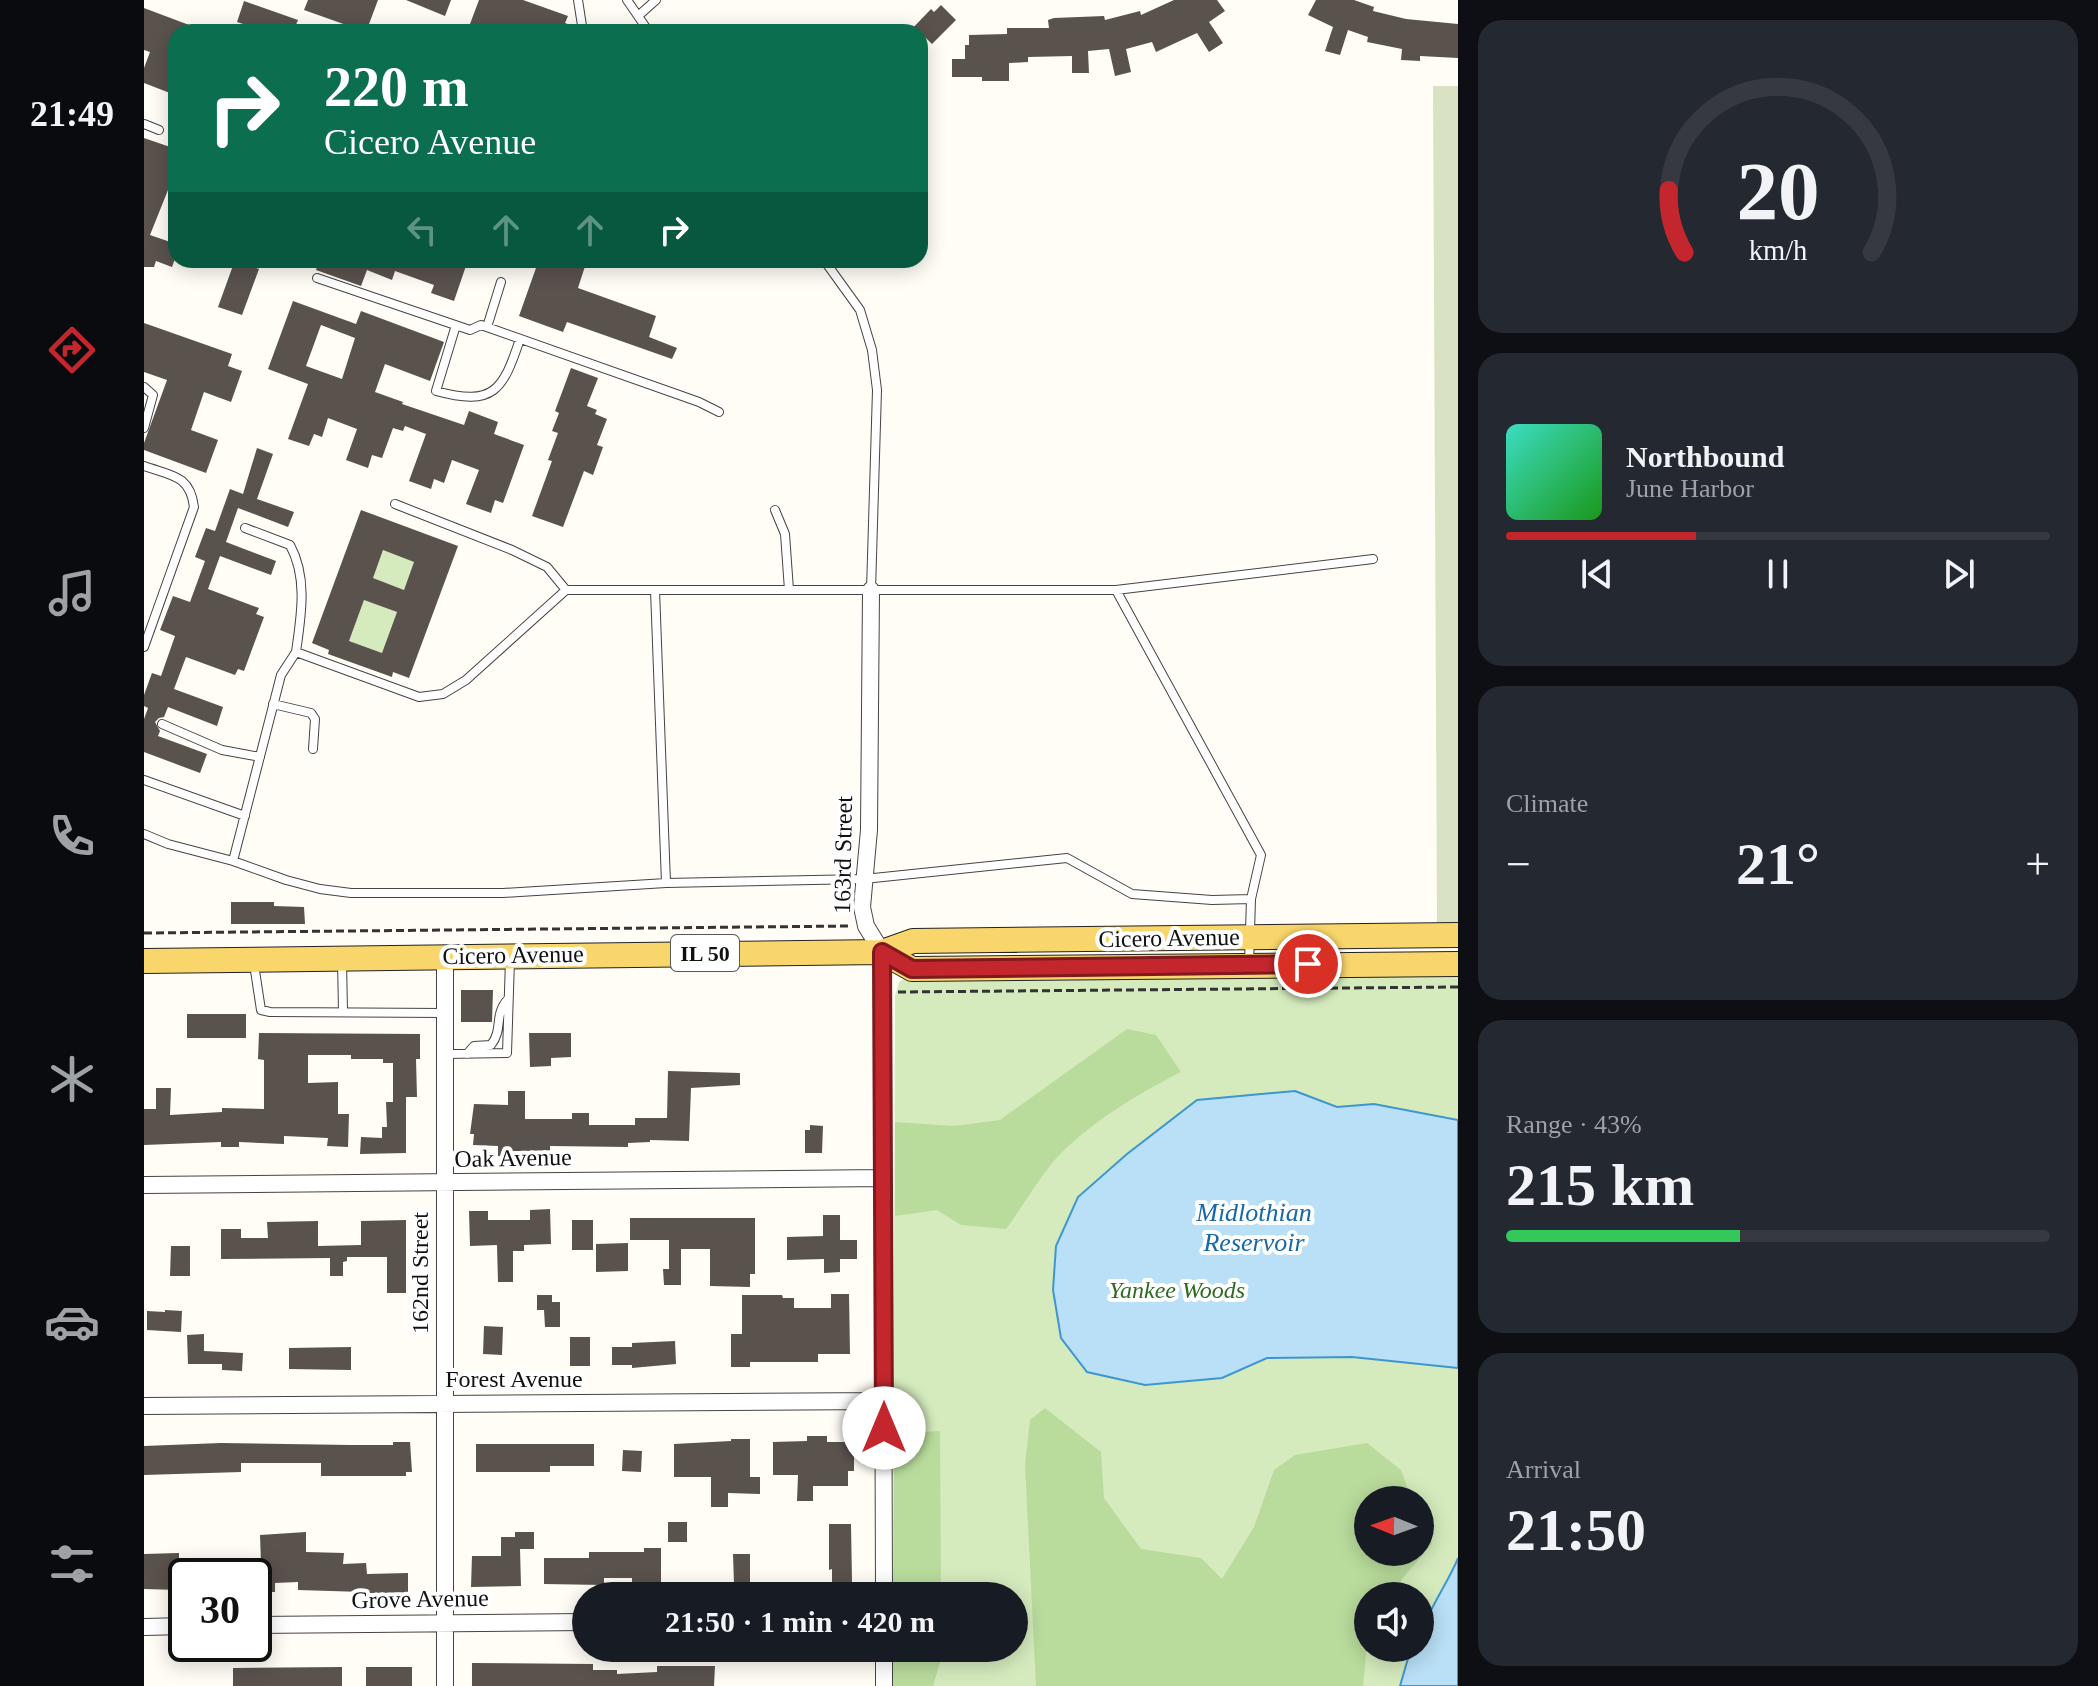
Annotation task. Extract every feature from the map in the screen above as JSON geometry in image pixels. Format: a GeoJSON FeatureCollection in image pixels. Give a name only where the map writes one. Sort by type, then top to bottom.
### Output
{"type":"FeatureCollection","features":[{"type":"Feature","properties":{"kind":"main road","name":"Cicero Avenue"},"geometry":{"type":"LineString","coordinates":[[144,961],[882,952],[913,941],[1458,935]]}},
{"type":"Feature","properties":{"kind":"main road","name":"Cicero Avenue"},"geometry":{"type":"LineString","coordinates":[[882,952],[912,969],[1458,964]]}},
{"type":"Feature","properties":{"kind":"street","name":"163rd Street"},"geometry":{"type":"LineString","coordinates":[[871,590],[869,830],[862,907],[866,926],[882,952]]}},
{"type":"Feature","properties":{"kind":"street"},"geometry":{"type":"LineString","coordinates":[[882,952],[884,1582]]}},
{"type":"Feature","properties":{"kind":"street","name":"162nd Street"},"geometry":{"type":"LineString","coordinates":[[445,956],[445,1686]]}},
{"type":"Feature","properties":{"kind":"street","name":"Oak Avenue"},"geometry":{"type":"LineString","coordinates":[[144,1185],[883,1178]]}},
{"type":"Feature","properties":{"kind":"street","name":"Forest Avenue"},"geometry":{"type":"LineString","coordinates":[[144,1406],[884,1401]]}},
{"type":"Feature","properties":{"kind":"street","name":"Grove Avenue"},"geometry":{"type":"LineString","coordinates":[[272,1625],[572,1622]]}},
{"type":"Feature","properties":{"kind":"street"},"geometry":{"type":"LineString","coordinates":[[144,1627],[168,1626]]}},
{"type":"Feature","properties":{"kind":"street"},"geometry":{"type":"LineString","coordinates":[[884,1662],[884,1686]]}},
{"type":"Feature","properties":{"kind":"lane"},"geometry":{"type":"LineString","coordinates":[[578,0],[582,24]]}},
{"type":"Feature","properties":{"kind":"lane"},"geometry":{"type":"LineString","coordinates":[[627,0],[644,24]]}},
{"type":"Feature","properties":{"kind":"lane"},"geometry":{"type":"LineString","coordinates":[[638,16],[656,0]]}},
{"type":"Feature","properties":{"kind":"lane"},"geometry":{"type":"LineString","coordinates":[[144,124],[159,130]]}},
{"type":"Feature","properties":{"kind":"lane"},"geometry":{"type":"LineString","coordinates":[[830,268],[860,310],[872,350],[877,390],[871,590]]}},
{"type":"Feature","properties":{"kind":"lane"},"geometry":{"type":"LineString","coordinates":[[317,278],[470,330],[481,325],[699,402],[719,412]]}},
{"type":"Feature","properties":{"kind":"lane"},"geometry":{"type":"LineString","coordinates":[[487,327],[501,282]]}},
{"type":"Feature","properties":{"kind":"lane"},"geometry":{"type":"LineString","coordinates":[[456,325],[436,391],[454,396],[474,398],[493,392],[506,378],[520,339]]}},
{"type":"Feature","properties":{"kind":"lane"},"geometry":{"type":"LineString","coordinates":[[144,387],[153,395],[144,428]]}},
{"type":"Feature","properties":{"kind":"lane"},"geometry":{"type":"LineString","coordinates":[[144,466],[184,481],[192,490],[194,507],[144,647]]}},
{"type":"Feature","properties":{"kind":"lane"},"geometry":{"type":"LineString","coordinates":[[395,504],[547,567],[566,590]]}},
{"type":"Feature","properties":{"kind":"lane"},"geometry":{"type":"LineString","coordinates":[[775,510],[785,534],[789,590]]}},
{"type":"Feature","properties":{"kind":"lane"},"geometry":{"type":"LineString","coordinates":[[233,861],[281,675],[296,652],[302,593],[299,561],[290,545],[245,528]]}},
{"type":"Feature","properties":{"kind":"lane"},"geometry":{"type":"LineString","coordinates":[[296,652],[419,697],[443,694],[466,680],[566,590],[1116,590],[1373,559]]}},
{"type":"Feature","properties":{"kind":"lane"},"geometry":{"type":"LineString","coordinates":[[655,590],[666,883]]}},
{"type":"Feature","properties":{"kind":"lane"},"geometry":{"type":"LineString","coordinates":[[1116,590],[1261,855],[1251,899],[1249,965]]}},
{"type":"Feature","properties":{"kind":"lane"},"geometry":{"type":"LineString","coordinates":[[273,704],[311,713],[315,719],[313,749]]}},
{"type":"Feature","properties":{"kind":"lane"},"geometry":{"type":"LineString","coordinates":[[162,724],[222,750],[260,757]]}},
{"type":"Feature","properties":{"kind":"lane"},"geometry":{"type":"LineString","coordinates":[[144,780],[245,816]]}},
{"type":"Feature","properties":{"kind":"lane"},"geometry":{"type":"LineString","coordinates":[[144,834],[286,880],[351,893],[503,893],[666,883],[864,879],[1067,858],[1132,894],[1212,900],[1251,899]]}},
{"type":"Feature","properties":{"kind":"lane"},"geometry":{"type":"LineString","coordinates":[[445,1054],[507,1053],[510,955]]}},
{"type":"Feature","properties":{"kind":"lane"},"geometry":{"type":"LineString","coordinates":[[342,958],[343,1012]]}},
{"type":"Feature","properties":{"kind":"lane"},"geometry":{"type":"LineString","coordinates":[[253,959],[261,1010],[445,1013]]}},
{"type":"Feature","properties":{"kind":"lane"},"geometry":{"type":"LineString","coordinates":[[467,1054],[474,1046],[491,1045],[495,1040],[499,1009],[509,998]]}},
{"type":"Feature","properties":{"kind":"path"},"geometry":{"type":"LineString","coordinates":[[144,933],[866,926]]}},
{"type":"Feature","properties":{"kind":"path"},"geometry":{"type":"LineString","coordinates":[[882,992],[1458,987]]}},
{"type":"Feature","properties":{"kind":"green space"},"geometry":{"type":"Polygon","coordinates":[[[1433,86],[1458,86],[1458,926],[1437,926],[1433,86]]]}},
{"type":"Feature","properties":{"kind":"green space"},"geometry":{"type":"Polygon","coordinates":[[[383,550],[414,562],[404,590],[373,578],[383,550]]]}},
{"type":"Feature","properties":{"kind":"green space"},"geometry":{"type":"Polygon","coordinates":[[[364,600],[397,612],[382,653],[349,641],[364,600]]]}},
{"type":"Feature","properties":{"kind":"green space","name":"Yankee Woods"},"geometry":{"type":"Polygon","coordinates":[[[1458,970],[1458,1686],[893,1686],[893,1662],[1028,1662],[1028,1582],[893,1582],[895,996],[899,982],[911,975],[1458,970]]]}},
{"type":"Feature","properties":{"kind":"green space"},"geometry":{"type":"Polygon","coordinates":[[[1127,1029],[1156,1035],[1181,1072],[1113,1111],[1080,1136],[1053,1162],[1006,1229],[961,1225],[937,1210],[895,1216],[895,1122],[954,1126],[1000,1120],[1127,1029]]]}},
{"type":"Feature","properties":{"kind":"green space"},"geometry":{"type":"Polygon","coordinates":[[[1045,1408],[1101,1452],[1104,1498],[1141,1549],[1201,1558],[1222,1579],[1254,1527],[1274,1470],[1295,1455],[1367,1443],[1401,1470],[1407,1486],[1354,1486],[1354,1566],[1413,1566],[1401,1582],[1354,1582],[1354,1662],[1365,1662],[1363,1686],[1036,1686],[1025,1465],[1030,1420],[1045,1408]]]}},
{"type":"Feature","properties":{"kind":"green space"},"geometry":{"type":"Polygon","coordinates":[[[940,1431],[941,1582],[893,1582],[894,1449],[910,1433],[940,1431]]]}},
{"type":"Feature","properties":{"kind":"green space"},"geometry":{"type":"Polygon","coordinates":[[[893,1662],[940,1662],[933,1686],[893,1686],[893,1662]]]}},
{"type":"Feature","properties":{"kind":"water","name":"Midlothian Reservoir"},"geometry":{"type":"Polygon","coordinates":[[[1295,1091],[1337,1107],[1374,1104],[1458,1120],[1458,1368],[1352,1357],[1267,1358],[1222,1378],[1145,1385],[1087,1372],[1061,1338],[1053,1290],[1056,1246],[1078,1197],[1197,1100],[1295,1091]]]}},
{"type":"Feature","properties":{"kind":"water"},"geometry":{"type":"Polygon","coordinates":[[[1458,1558],[1458,1686],[1400,1686],[1407,1662],[1434,1662],[1434,1605],[1458,1558]]]}},
{"type":"Feature","properties":{"kind":"building"},"geometry":{"type":"Polygon","coordinates":[[[308,0],[378,0],[369,24],[343,24],[304,10],[308,0]]]}},
{"type":"Feature","properties":{"kind":"building"},"geometry":{"type":"Polygon","coordinates":[[[406,0],[451,0],[445,16],[406,0]]]}},
{"type":"Feature","properties":{"kind":"building"},"geometry":{"type":"Polygon","coordinates":[[[479,0],[523,0],[568,16],[565,23],[568,24],[470,24],[479,0]]]}},
{"type":"Feature","properties":{"kind":"building"},"geometry":{"type":"Polygon","coordinates":[[[1174,0],[1217,0],[1225,11],[1209,22],[1223,43],[1209,52],[1197,33],[1156,52],[1152,42],[1126,49],[1131,72],[1115,76],[1109,49],[1088,51],[1089,73],[1072,73],[1072,56],[1028,57],[1028,62],[1009,63],[1009,81],[952,77],[952,59],[965,59],[969,35],[1007,34],[1007,28],[1049,28],[1048,20],[1054,18],[1104,16],[1105,20],[1140,11],[1141,15],[1174,0]]]}},
{"type":"Feature","properties":{"kind":"building"},"geometry":{"type":"Polygon","coordinates":[[[1316,0],[1354,0],[1374,7],[1373,11],[1406,19],[1458,24],[1458,58],[1420,56],[1420,61],[1401,60],[1402,49],[1367,42],[1368,37],[1348,30],[1340,55],[1325,51],[1333,27],[1308,15],[1316,0]]]}},
{"type":"Feature","properties":{"kind":"building"},"geometry":{"type":"Polygon","coordinates":[[[244,1],[298,20],[296,24],[237,22],[244,1]]]}},
{"type":"Feature","properties":{"kind":"building"},"geometry":{"type":"Polygon","coordinates":[[[941,5],[956,20],[932,44],[928,40],[928,24],[917,24],[931,9],[934,12],[941,5]]]}},
{"type":"Feature","properties":{"kind":"building"},"geometry":{"type":"Polygon","coordinates":[[[144,8],[186,24],[168,24],[168,92],[144,83],[144,68],[150,52],[144,50],[144,8]]]}},
{"type":"Feature","properties":{"kind":"building"},"geometry":{"type":"Polygon","coordinates":[[[144,138],[168,146],[168,190],[150,235],[168,241],[168,266],[156,261],[154,267],[144,267],[144,138]]]}},
{"type":"Feature","properties":{"kind":"building"},"geometry":{"type":"Polygon","coordinates":[[[232,268],[259,269],[242,315],[218,307],[232,268]]]}},
{"type":"Feature","properties":{"kind":"building"},"geometry":{"type":"Polygon","coordinates":[[[465,268],[454,301],[431,293],[434,285],[395,271],[392,280],[367,270],[361,286],[316,270],[465,268]]]}},
{"type":"Feature","properties":{"kind":"building"},"geometry":{"type":"Polygon","coordinates":[[[536,268],[584,268],[578,288],[656,316],[649,337],[677,348],[672,359],[567,322],[563,332],[519,316],[536,268]]]}},
{"type":"Feature","properties":{"kind":"building"},"geometry":{"type":"Polygon","coordinates":[[[293,301],[356,324],[361,311],[444,342],[430,381],[385,364],[375,392],[464,425],[469,411],[498,422],[494,434],[524,445],[503,503],[495,500],[491,513],[466,504],[479,470],[452,460],[444,483],[434,479],[431,489],[409,481],[426,434],[405,426],[403,431],[393,428],[382,458],[372,455],[368,468],[346,460],[357,429],[328,418],[322,437],[314,434],[309,446],[288,439],[308,384],[268,369],[293,301]],[[321,325],[306,366],[342,379],[355,338],[321,325]]]}},
{"type":"Feature","properties":{"kind":"building"},"geometry":{"type":"Polygon","coordinates":[[[144,323],[232,354],[228,366],[242,371],[231,402],[204,392],[191,430],[218,440],[206,473],[144,450],[167,380],[144,372],[144,323]]]}},
{"type":"Feature","properties":{"kind":"building"},"geometry":{"type":"Polygon","coordinates":[[[571,368],[598,378],[587,406],[607,419],[597,445],[603,447],[593,475],[584,471],[563,527],[532,516],[552,461],[548,460],[558,433],[552,431],[559,413],[555,411],[571,368]]]}},
{"type":"Feature","properties":{"kind":"building"},"geometry":{"type":"Polygon","coordinates":[[[257,448],[273,454],[257,499],[294,512],[288,527],[238,508],[226,542],[276,561],[271,575],[220,556],[208,589],[259,608],[256,614],[264,617],[244,671],[238,669],[235,675],[186,657],[174,689],[223,707],[217,726],[168,707],[164,717],[155,722],[160,731],[158,736],[207,754],[200,773],[144,752],[144,719],[148,708],[144,706],[144,695],[152,673],[161,676],[175,636],[160,630],[173,596],[190,602],[205,561],[195,557],[206,528],[215,531],[230,489],[243,494],[257,448]]]}},
{"type":"Feature","properties":{"kind":"building"},"geometry":{"type":"Polygon","coordinates":[[[361,510],[458,546],[409,678],[393,672],[392,677],[328,654],[329,650],[312,643],[361,510]],[[383,550],[373,578],[404,590],[414,562],[383,550]],[[364,600],[349,641],[382,653],[397,612],[364,600]]]}},
{"type":"Feature","properties":{"kind":"building"},"geometry":{"type":"Polygon","coordinates":[[[231,902],[274,902],[274,906],[304,907],[305,924],[231,924],[231,902]]]}},
{"type":"Feature","properties":{"kind":"building"},"geometry":{"type":"Polygon","coordinates":[[[461,990],[493,990],[492,1022],[461,1022],[461,990]]]}},
{"type":"Feature","properties":{"kind":"building"},"geometry":{"type":"Polygon","coordinates":[[[187,1014],[246,1014],[246,1038],[187,1038],[187,1014]]]}},
{"type":"Feature","properties":{"kind":"building"},"geometry":{"type":"Polygon","coordinates":[[[259,1033],[420,1034],[420,1059],[416,1059],[417,1097],[406,1097],[406,1153],[360,1154],[361,1137],[382,1138],[382,1127],[387,1127],[386,1102],[393,1102],[393,1063],[383,1063],[383,1059],[351,1059],[351,1055],[308,1055],[308,1083],[338,1082],[338,1114],[349,1114],[348,1147],[327,1146],[328,1138],[284,1136],[284,1144],[239,1142],[239,1147],[221,1147],[221,1142],[144,1145],[144,1109],[156,1109],[156,1088],[171,1088],[170,1115],[222,1112],[222,1108],[264,1109],[264,1060],[258,1059],[259,1033]]]}},
{"type":"Feature","properties":{"kind":"building"},"geometry":{"type":"Polygon","coordinates":[[[529,1033],[571,1033],[571,1057],[551,1058],[551,1066],[530,1067],[529,1033]]]}},
{"type":"Feature","properties":{"kind":"building"},"geometry":{"type":"Polygon","coordinates":[[[668,1071],[740,1073],[740,1085],[691,1088],[689,1141],[650,1140],[628,1143],[628,1147],[550,1146],[550,1158],[498,1156],[498,1146],[473,1145],[474,1134],[470,1134],[474,1104],[508,1105],[508,1091],[525,1091],[525,1119],[572,1119],[572,1113],[589,1113],[589,1125],[635,1125],[635,1118],[667,1118],[668,1071]]]}},
{"type":"Feature","properties":{"kind":"building"},"geometry":{"type":"Polygon","coordinates":[[[810,1125],[823,1126],[822,1153],[805,1153],[805,1130],[810,1130],[810,1125]]]}},
{"type":"Feature","properties":{"kind":"building"},"geometry":{"type":"Polygon","coordinates":[[[550,1209],[551,1244],[524,1245],[524,1251],[513,1251],[513,1282],[498,1282],[497,1245],[470,1246],[469,1211],[488,1211],[488,1220],[530,1220],[530,1210],[550,1209]]]}},
{"type":"Feature","properties":{"kind":"building"},"geometry":{"type":"Polygon","coordinates":[[[823,1215],[840,1215],[840,1240],[857,1240],[857,1259],[840,1259],[840,1272],[824,1273],[824,1259],[787,1260],[787,1237],[823,1236],[823,1215]]]}},
{"type":"Feature","properties":{"kind":"building"},"geometry":{"type":"Polygon","coordinates":[[[630,1218],[755,1218],[755,1274],[750,1274],[750,1287],[710,1286],[710,1249],[681,1249],[681,1285],[664,1285],[663,1269],[669,1269],[669,1240],[630,1240],[630,1218]]]}},
{"type":"Feature","properties":{"kind":"building"},"geometry":{"type":"Polygon","coordinates":[[[406,1220],[406,1293],[387,1293],[387,1257],[347,1257],[347,1261],[343,1262],[343,1276],[330,1276],[330,1258],[221,1259],[221,1229],[241,1229],[241,1238],[268,1238],[267,1222],[318,1221],[318,1246],[361,1245],[361,1221],[406,1220]]]}},
{"type":"Feature","properties":{"kind":"building"},"geometry":{"type":"Polygon","coordinates":[[[572,1220],[593,1220],[593,1250],[572,1250],[572,1220]]]}},
{"type":"Feature","properties":{"kind":"building"},"geometry":{"type":"Polygon","coordinates":[[[628,1243],[628,1271],[596,1272],[596,1244],[628,1243]]]}},
{"type":"Feature","properties":{"kind":"building"},"geometry":{"type":"Polygon","coordinates":[[[171,1246],[190,1246],[190,1276],[170,1276],[171,1246]]]}},
{"type":"Feature","properties":{"kind":"building"},"geometry":{"type":"Polygon","coordinates":[[[831,1294],[849,1294],[850,1354],[818,1354],[818,1362],[750,1362],[750,1367],[731,1367],[731,1334],[742,1334],[742,1295],[782,1295],[783,1298],[794,1298],[794,1308],[831,1308],[831,1294]]]}},
{"type":"Feature","properties":{"kind":"building"},"geometry":{"type":"Polygon","coordinates":[[[537,1295],[552,1295],[552,1302],[560,1302],[560,1327],[545,1327],[544,1310],[537,1310],[537,1295]]]}},
{"type":"Feature","properties":{"kind":"building"},"geometry":{"type":"Polygon","coordinates":[[[147,1311],[182,1311],[181,1332],[147,1330],[147,1311]]]}},
{"type":"Feature","properties":{"kind":"building"},"geometry":{"type":"Polygon","coordinates":[[[484,1326],[503,1327],[502,1355],[483,1354],[484,1326]]]}},
{"type":"Feature","properties":{"kind":"building"},"geometry":{"type":"Polygon","coordinates":[[[204,1334],[204,1351],[243,1353],[242,1371],[222,1370],[222,1364],[188,1364],[187,1335],[204,1334]]]}},
{"type":"Feature","properties":{"kind":"building"},"geometry":{"type":"Polygon","coordinates":[[[570,1337],[590,1337],[590,1366],[570,1366],[570,1337]]]}},
{"type":"Feature","properties":{"kind":"building"},"geometry":{"type":"Polygon","coordinates":[[[675,1341],[676,1364],[632,1368],[632,1365],[612,1365],[612,1347],[675,1341]]]}},
{"type":"Feature","properties":{"kind":"building"},"geometry":{"type":"Polygon","coordinates":[[[351,1347],[351,1370],[289,1369],[289,1348],[351,1347]]]}},
{"type":"Feature","properties":{"kind":"building"},"geometry":{"type":"Polygon","coordinates":[[[807,1436],[827,1436],[827,1442],[854,1442],[854,1471],[848,1471],[848,1486],[813,1486],[813,1501],[797,1501],[798,1475],[773,1475],[773,1442],[807,1441],[807,1436]]]}},
{"type":"Feature","properties":{"kind":"building"},"geometry":{"type":"Polygon","coordinates":[[[750,1439],[750,1477],[760,1477],[760,1494],[728,1493],[728,1507],[711,1507],[711,1477],[674,1477],[674,1444],[750,1439]]]}},
{"type":"Feature","properties":{"kind":"building"},"geometry":{"type":"Polygon","coordinates":[[[393,1442],[410,1442],[412,1472],[406,1472],[406,1476],[321,1476],[321,1463],[241,1463],[241,1472],[144,1475],[144,1446],[221,1443],[393,1445],[393,1442]]]}},
{"type":"Feature","properties":{"kind":"building"},"geometry":{"type":"Polygon","coordinates":[[[476,1444],[594,1444],[594,1466],[550,1466],[550,1472],[476,1472],[476,1444]]]}},
{"type":"Feature","properties":{"kind":"building"},"geometry":{"type":"Polygon","coordinates":[[[623,1450],[642,1451],[641,1472],[622,1471],[623,1450]]]}},
{"type":"Feature","properties":{"kind":"building"},"geometry":{"type":"Polygon","coordinates":[[[668,1522],[687,1522],[687,1542],[668,1542],[668,1522]]]}},
{"type":"Feature","properties":{"kind":"building"},"geometry":{"type":"Polygon","coordinates":[[[829,1524],[851,1524],[852,1582],[832,1582],[832,1569],[829,1570],[829,1524]]]}},
{"type":"Feature","properties":{"kind":"building"},"geometry":{"type":"Polygon","coordinates":[[[306,1532],[306,1552],[344,1553],[343,1564],[366,1563],[367,1574],[408,1573],[408,1593],[298,1590],[298,1582],[275,1583],[275,1592],[272,1592],[272,1558],[261,1558],[260,1535],[306,1532]]]}},
{"type":"Feature","properties":{"kind":"building"},"geometry":{"type":"Polygon","coordinates":[[[515,1532],[534,1532],[534,1549],[520,1549],[521,1586],[471,1587],[472,1556],[501,1556],[501,1537],[515,1537],[515,1532]]]}},
{"type":"Feature","properties":{"kind":"building"},"geometry":{"type":"Polygon","coordinates":[[[644,1548],[661,1548],[661,1582],[604,1578],[604,1582],[544,1584],[544,1558],[589,1558],[589,1552],[644,1552],[644,1548]]]}},
{"type":"Feature","properties":{"kind":"building"},"geometry":{"type":"Polygon","coordinates":[[[179,1553],[179,1558],[168,1558],[168,1590],[144,1589],[144,1554],[179,1553]]]}},
{"type":"Feature","properties":{"kind":"building"},"geometry":{"type":"Polygon","coordinates":[[[733,1554],[750,1554],[750,1582],[734,1582],[733,1554]]]}},
{"type":"Feature","properties":{"kind":"building"},"geometry":{"type":"Polygon","coordinates":[[[472,1663],[593,1664],[593,1670],[617,1670],[617,1674],[657,1672],[657,1666],[715,1666],[714,1686],[472,1686],[472,1663]]]}},
{"type":"Feature","properties":{"kind":"building"},"geometry":{"type":"Polygon","coordinates":[[[342,1667],[342,1686],[233,1686],[233,1668],[342,1667]]]}},
{"type":"Feature","properties":{"kind":"building"},"geometry":{"type":"Polygon","coordinates":[[[366,1667],[412,1667],[412,1686],[366,1686],[366,1667]]]}},
{"type":"Feature","properties":{"kind":"route"},"geometry":{"type":"LineString","coordinates":[[884,1428],[882,952],[912,969],[1308,964]]}}]}
